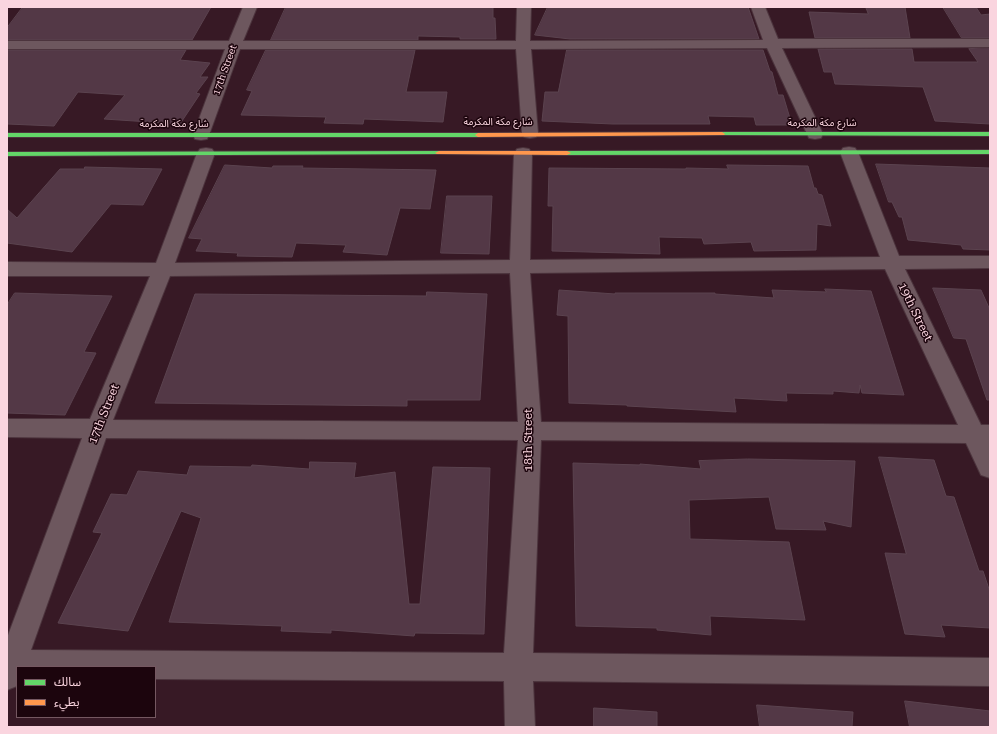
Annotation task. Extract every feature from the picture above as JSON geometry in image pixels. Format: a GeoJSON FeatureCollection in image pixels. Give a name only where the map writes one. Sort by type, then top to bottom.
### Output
{"type":"FeatureCollection","features":[{"type":"Feature","properties":{"kind":"main road","name":"شارع مكة المكرمة"},"geometry":{"type":"LineString","coordinates":[[7,154],[203,144],[527,143],[815,134],[990,134]]}},
{"type":"Feature","properties":{"kind":"main road","name":"شارع مكة المكرمة"},"geometry":{"type":"LineString","coordinates":[[7,135],[203,144],[527,143],[849,152],[990,152]]}},
{"type":"Feature","properties":{"kind":"street","name":"17th Street"},"geometry":{"type":"LineString","coordinates":[[9,668],[98,427],[163,270],[234,45],[250,7]]}},
{"type":"Feature","properties":{"kind":"street","name":"18th Street"},"geometry":{"type":"LineString","coordinates":[[520,727],[518,667],[530,432],[520,267],[527,143],[524,7]]}},
{"type":"Feature","properties":{"kind":"street"},"geometry":{"type":"LineString","coordinates":[[758,7],[772,43],[815,134]]}},
{"type":"Feature","properties":{"kind":"street"},"geometry":{"type":"LineString","coordinates":[[7,45],[990,43]]}},
{"type":"Feature","properties":{"kind":"street","name":"19th Street"},"geometry":{"type":"LineString","coordinates":[[849,152],[892,263],[982,434],[990,468]]}},
{"type":"Feature","properties":{"kind":"street"},"geometry":{"type":"LineString","coordinates":[[7,269],[163,270],[990,262]]}},
{"type":"Feature","properties":{"kind":"street"},"geometry":{"type":"LineString","coordinates":[[7,428],[98,427],[530,432],[982,434]]}},
{"type":"Feature","properties":{"kind":"street"},"geometry":{"type":"LineString","coordinates":[[156,668],[518,667],[990,672]]}},
{"type":"Feature","properties":{"kind":"building"},"geometry":{"type":"Polygon","coordinates":[[[23,7],[211,7],[192,40],[7,40],[7,28],[23,7]]]}},
{"type":"Feature","properties":{"kind":"building"},"geometry":{"type":"Polygon","coordinates":[[[286,7],[493,7],[496,39],[460,39],[460,37],[418,36],[418,40],[271,40],[286,7]]]}},
{"type":"Feature","properties":{"kind":"building"},"geometry":{"type":"Polygon","coordinates":[[[548,7],[748,7],[759,39],[570,39],[535,35],[548,7]]]}},
{"type":"Feature","properties":{"kind":"building"},"geometry":{"type":"Polygon","coordinates":[[[866,7],[905,7],[910,38],[815,38],[809,12],[868,14],[866,7]]]}},
{"type":"Feature","properties":{"kind":"building"},"geometry":{"type":"Polygon","coordinates":[[[943,7],[976,7],[981,15],[990,14],[990,38],[962,38],[943,7]]]}},
{"type":"Feature","properties":{"kind":"building"},"geometry":{"type":"Polygon","coordinates":[[[990,48],[990,124],[935,121],[923,87],[835,84],[832,72],[824,72],[818,49],[912,49],[914,62],[978,62],[969,49],[990,48]]]}},
{"type":"Feature","properties":{"kind":"building"},"geometry":{"type":"Polygon","coordinates":[[[7,50],[186,50],[180,60],[210,63],[200,77],[208,77],[196,93],[200,94],[180,124],[104,119],[125,95],[78,92],[54,126],[7,124],[7,50]]]}},
{"type":"Feature","properties":{"kind":"building"},"geometry":{"type":"Polygon","coordinates":[[[266,50],[415,50],[406,92],[447,92],[443,122],[364,119],[363,124],[324,123],[326,117],[241,115],[252,91],[247,90],[266,50]]]}},
{"type":"Feature","properties":{"kind":"building"},"geometry":{"type":"Polygon","coordinates":[[[567,50],[763,50],[770,71],[772,72],[778,95],[783,95],[792,125],[756,125],[754,117],[708,116],[710,124],[613,124],[542,121],[545,92],[558,92],[567,50]]]}},
{"type":"Feature","properties":{"kind":"building"},"geometry":{"type":"Polygon","coordinates":[[[876,164],[990,168],[990,250],[963,249],[961,245],[908,240],[902,217],[899,217],[892,202],[889,202],[876,164]]]}},
{"type":"Feature","properties":{"kind":"building"},"geometry":{"type":"Polygon","coordinates":[[[225,165],[272,168],[273,166],[303,166],[302,168],[436,170],[430,209],[400,208],[387,255],[343,252],[346,245],[296,243],[292,257],[237,256],[238,253],[196,251],[202,239],[189,238],[225,165]]]}},
{"type":"Feature","properties":{"kind":"building"},"geometry":{"type":"Polygon","coordinates":[[[727,165],[808,166],[814,188],[816,188],[818,194],[822,195],[831,226],[817,224],[816,250],[754,251],[751,242],[704,244],[702,238],[659,237],[660,254],[552,251],[553,206],[548,206],[549,168],[728,169],[727,165]]]}},
{"type":"Feature","properties":{"kind":"building"},"geometry":{"type":"Polygon","coordinates":[[[85,167],[162,169],[143,205],[111,204],[72,252],[7,243],[7,209],[17,218],[60,169],[84,169],[85,167]]]}},
{"type":"Feature","properties":{"kind":"building"},"geometry":{"type":"Polygon","coordinates":[[[447,196],[492,196],[489,254],[441,253],[447,196]]]}},
{"type":"Feature","properties":{"kind":"building"},"geometry":{"type":"Polygon","coordinates":[[[933,288],[981,290],[990,310],[990,400],[987,400],[966,339],[954,338],[933,288]]]}},
{"type":"Feature","properties":{"kind":"building"},"geometry":{"type":"Polygon","coordinates":[[[825,289],[871,291],[904,395],[862,393],[860,385],[859,393],[833,391],[833,394],[786,393],[787,401],[734,398],[736,412],[569,403],[568,316],[557,315],[559,290],[615,294],[715,293],[774,298],[772,290],[826,292],[825,289]]]}},
{"type":"Feature","properties":{"kind":"building"},"geometry":{"type":"Polygon","coordinates":[[[427,292],[487,294],[480,400],[407,400],[407,406],[155,403],[195,294],[426,296],[427,292]]]}},
{"type":"Feature","properties":{"kind":"building"},"geometry":{"type":"Polygon","coordinates":[[[15,293],[112,296],[84,352],[96,353],[65,415],[7,413],[7,305],[15,293]]]}},
{"type":"Feature","properties":{"kind":"building"},"geometry":{"type":"Polygon","coordinates":[[[879,457],[934,460],[946,496],[954,497],[979,571],[983,571],[990,592],[990,628],[941,625],[945,637],[905,634],[885,553],[906,554],[879,457]]]}},
{"type":"Feature","properties":{"kind":"building"},"geometry":{"type":"Polygon","coordinates":[[[748,459],[855,461],[851,527],[823,521],[826,530],[776,529],[769,497],[689,500],[690,539],[789,542],[805,620],[710,616],[711,635],[657,630],[657,628],[576,626],[573,463],[640,464],[701,469],[699,461],[748,459]]]}},
{"type":"Feature","properties":{"kind":"building"},"geometry":{"type":"Polygon","coordinates":[[[310,462],[356,463],[354,478],[395,472],[409,604],[420,604],[433,467],[490,468],[484,634],[415,633],[414,636],[331,630],[331,633],[281,631],[282,626],[169,622],[201,518],[181,511],[128,631],[58,623],[102,533],[93,532],[111,494],[127,495],[138,471],[187,475],[190,466],[251,467],[252,465],[309,469],[310,462]]]}},
{"type":"Feature","properties":{"kind":"building"},"geometry":{"type":"Polygon","coordinates":[[[905,701],[990,711],[990,727],[910,727],[905,701]]]}},
{"type":"Feature","properties":{"kind":"building"},"geometry":{"type":"Polygon","coordinates":[[[757,705],[853,712],[852,727],[760,727],[757,705]]]}},
{"type":"Feature","properties":{"kind":"building"},"geometry":{"type":"Polygon","coordinates":[[[594,708],[657,712],[657,727],[594,727],[594,708]]]}},
{"type":"Feature","properties":{"kind":"traffic: fast"},"geometry":{"type":"LineString","coordinates":[[722,134],[990,134]]}},
{"type":"Feature","properties":{"kind":"traffic: fast"},"geometry":{"type":"LineString","coordinates":[[7,135],[478,135]]}},
{"type":"Feature","properties":{"kind":"traffic: fast"},"geometry":{"type":"LineString","coordinates":[[567,153],[990,152]]}},
{"type":"Feature","properties":{"kind":"traffic: fast"},"geometry":{"type":"LineString","coordinates":[[7,154],[439,153]]}},
{"type":"Feature","properties":{"kind":"traffic: slow"},"geometry":{"type":"LineString","coordinates":[[478,135],[722,134]]}},
{"type":"Feature","properties":{"kind":"traffic: slow"},"geometry":{"type":"LineString","coordinates":[[439,153],[567,153]]}}]}
